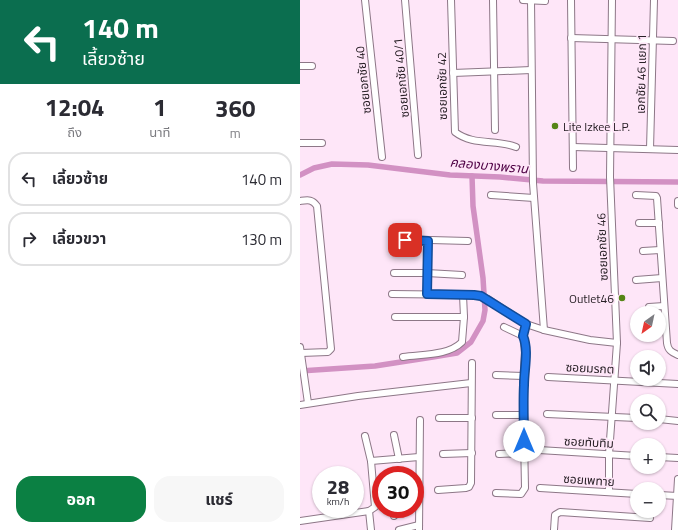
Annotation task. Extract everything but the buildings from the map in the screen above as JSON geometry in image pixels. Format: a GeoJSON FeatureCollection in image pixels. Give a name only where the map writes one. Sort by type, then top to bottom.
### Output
{"type":"FeatureCollection","features":[{"type":"Feature","properties":{"kind":"street","name":"ซอยเอกชัย 40"},"geometry":{"type":"LineString","coordinates":[[365,0],[382,157]]}},
{"type":"Feature","properties":{"kind":"street","name":"ซอยเอกชัย 40/1"},"geometry":{"type":"LineString","coordinates":[[405,0],[418,155]]}},
{"type":"Feature","properties":{"kind":"street","name":"ซอยเอกชัย 42"},"geometry":{"type":"LineString","coordinates":[[451,0],[455,132],[461,137],[478,142],[504,143],[516,147]]}},
{"type":"Feature","properties":{"kind":"street"},"geometry":{"type":"LineString","coordinates":[[493,0],[495,130]]}},
{"type":"Feature","properties":{"kind":"street"},"geometry":{"type":"LineString","coordinates":[[523,0],[545,0]]}},
{"type":"Feature","properties":{"kind":"street"},"geometry":{"type":"LineString","coordinates":[[531,0],[533,182],[544,330]]}},
{"type":"Feature","properties":{"kind":"street"},"geometry":{"type":"LineString","coordinates":[[571,0],[573,168]]}},
{"type":"Feature","properties":{"kind":"street","name":"ซอยเอกชัย 46"},"geometry":{"type":"LineString","coordinates":[[609,492],[609,454],[617,343],[610,177],[612,0]]}},
{"type":"Feature","properties":{"kind":"street","name":"เอกชัย 46 แยก 1"},"geometry":{"type":"LineString","coordinates":[[650,149],[654,0]]}},
{"type":"Feature","properties":{"kind":"street"},"geometry":{"type":"LineString","coordinates":[[572,38],[673,41]]}},
{"type":"Feature","properties":{"kind":"street"},"geometry":{"type":"LineString","coordinates":[[300,66],[312,66]]}},
{"type":"Feature","properties":{"kind":"street"},"geometry":{"type":"LineString","coordinates":[[453,73],[531,70]]}},
{"type":"Feature","properties":{"kind":"street"},"geometry":{"type":"LineString","coordinates":[[300,143],[322,143]]}},
{"type":"Feature","properties":{"kind":"street"},"geometry":{"type":"LineString","coordinates":[[573,147],[678,150]]}},
{"type":"Feature","properties":{"kind":"street"},"geometry":{"type":"LineString","coordinates":[[636,194],[656,196],[664,306]]}},
{"type":"Feature","properties":{"kind":"street"},"geometry":{"type":"LineString","coordinates":[[491,195],[534,198]]}},
{"type":"Feature","properties":{"kind":"street"},"geometry":{"type":"LineString","coordinates":[[300,201],[308,200],[314,202],[317,206],[331,348],[328,352],[300,350],[308,403]]}},
{"type":"Feature","properties":{"kind":"street"},"geometry":{"type":"LineString","coordinates":[[640,223],[659,223]]}},
{"type":"Feature","properties":{"kind":"street"},"geometry":{"type":"LineString","coordinates":[[393,240],[468,241]]}},
{"type":"Feature","properties":{"kind":"street"},"geometry":{"type":"LineString","coordinates":[[427,294],[428,241]]}},
{"type":"Feature","properties":{"kind":"street"},"geometry":{"type":"LineString","coordinates":[[643,251],[660,250]]}},
{"type":"Feature","properties":{"kind":"street"},"geometry":{"type":"LineString","coordinates":[[394,273],[462,275]]}},
{"type":"Feature","properties":{"kind":"street"},"geometry":{"type":"LineString","coordinates":[[636,280],[662,278]]}},
{"type":"Feature","properties":{"kind":"street"},"geometry":{"type":"LineString","coordinates":[[392,294],[474,295],[488,299],[526,324],[544,330],[590,340],[617,343]]}},
{"type":"Feature","properties":{"kind":"street"},"geometry":{"type":"LineString","coordinates":[[403,357],[447,351],[458,347],[463,338],[463,294]]}},
{"type":"Feature","properties":{"kind":"street"},"geometry":{"type":"LineString","coordinates":[[395,317],[464,317]]}},
{"type":"Feature","properties":{"kind":"street"},"geometry":{"type":"LineString","coordinates":[[496,493],[521,494],[524,491],[524,376],[526,352],[523,336],[526,324]]}},
{"type":"Feature","properties":{"kind":"street"},"geometry":{"type":"LineString","coordinates":[[504,328],[523,336]]}},
{"type":"Feature","properties":{"kind":"street"},"geometry":{"type":"LineString","coordinates":[[666,333],[670,352],[678,355]]}},
{"type":"Feature","properties":{"kind":"street"},"geometry":{"type":"LineString","coordinates":[[438,490],[466,488],[469,487],[470,484],[472,454],[472,363]]}},
{"type":"Feature","properties":{"kind":"street"},"geometry":{"type":"LineString","coordinates":[[496,375],[524,376]]}},
{"type":"Feature","properties":{"kind":"street","name":"ซอยมรกต"},"geometry":{"type":"LineString","coordinates":[[548,377],[678,384]]}},
{"type":"Feature","properties":{"kind":"street"},"geometry":{"type":"LineString","coordinates":[[300,405],[421,388],[471,383]]}},
{"type":"Feature","properties":{"kind":"street"},"geometry":{"type":"LineString","coordinates":[[547,414],[630,417]]}},
{"type":"Feature","properties":{"kind":"street"},"geometry":{"type":"LineString","coordinates":[[496,415],[524,415]]}},
{"type":"Feature","properties":{"kind":"street"},"geometry":{"type":"LineString","coordinates":[[439,418],[472,418]]}},
{"type":"Feature","properties":{"kind":"street"},"geometry":{"type":"LineString","coordinates":[[418,466],[420,420]]}},
{"type":"Feature","properties":{"kind":"street"},"geometry":{"type":"LineString","coordinates":[[666,420],[678,421]]}},
{"type":"Feature","properties":{"kind":"street"},"geometry":{"type":"LineString","coordinates":[[394,435],[399,459]]}},
{"type":"Feature","properties":{"kind":"street"},"geometry":{"type":"LineString","coordinates":[[365,436],[371,461],[372,474]]}},
{"type":"Feature","properties":{"kind":"street","name":"ซอยทับทิม"},"geometry":{"type":"LineString","coordinates":[[540,450],[630,456]]}},
{"type":"Feature","properties":{"kind":"street"},"geometry":{"type":"LineString","coordinates":[[443,454],[472,454]]}},
{"type":"Feature","properties":{"kind":"street"},"geometry":{"type":"LineString","coordinates":[[498,454],[524,454]]}},
{"type":"Feature","properties":{"kind":"street"},"geometry":{"type":"LineString","coordinates":[[371,461],[419,457]]}},
{"type":"Feature","properties":{"kind":"street"},"geometry":{"type":"LineString","coordinates":[[666,457],[678,458]]}},
{"type":"Feature","properties":{"kind":"street"},"geometry":{"type":"LineString","coordinates":[[675,530],[678,478]]}},
{"type":"Feature","properties":{"kind":"street","name":"ซอยเพทาย"},"geometry":{"type":"LineString","coordinates":[[540,488],[630,494]]}},
{"type":"Feature","properties":{"kind":"street"},"geometry":{"type":"LineString","coordinates":[[666,495],[677,496]]}},
{"type":"Feature","properties":{"kind":"street"},"geometry":{"type":"LineString","coordinates":[[300,521],[370,511],[371,530]]}},
{"type":"Feature","properties":{"kind":"street"},"geometry":{"type":"LineString","coordinates":[[554,530],[555,515],[560,512],[630,517]]}},
{"type":"Feature","properties":{"kind":"street"},"geometry":{"type":"LineString","coordinates":[[399,530],[419,528],[418,518]]}},
{"type":"Feature","properties":{"kind":"waterway","name":"คลองบางพราน"},"geometry":{"type":"LineString","coordinates":[[300,175],[314,168],[332,164],[368,165],[450,175],[500,177],[543,181],[678,182]]}},
{"type":"Feature","properties":{"kind":"waterway"},"geometry":{"type":"LineString","coordinates":[[300,371],[375,366],[457,353],[471,342],[483,321],[485,310],[483,278],[473,206],[472,176]]}},
{"type":"Feature","properties":{"kind":"place","name":"Lite Izkee L.P."},"geometry":{"type":"Point","coordinates":[555,126]}},
{"type":"Feature","properties":{"kind":"place","name":"Outlet46"},"geometry":{"type":"Point","coordinates":[622,298]}},
{"type":"Feature","properties":{"kind":"route"},"geometry":{"type":"LineString","coordinates":[[405,240],[428,241],[427,294],[481,296],[526,324],[523,336],[526,352],[524,386],[524,441]]}}]}
